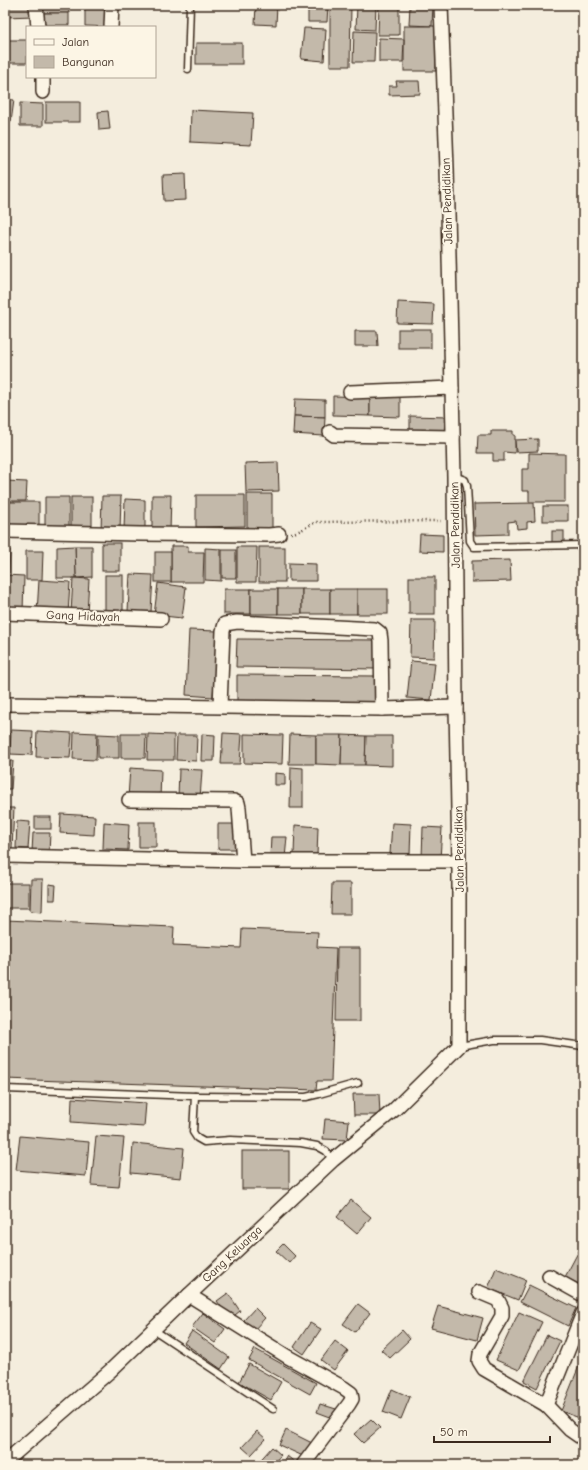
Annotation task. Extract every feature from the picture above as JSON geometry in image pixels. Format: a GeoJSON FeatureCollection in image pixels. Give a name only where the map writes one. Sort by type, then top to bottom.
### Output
{"type":"FeatureCollection","features":[{"type":"Feature","properties":{"kind":"street"},"geometry":{"type":"LineString","coordinates":[[36,5],[38,26]]}},
{"type":"Feature","properties":{"kind":"street"},"geometry":{"type":"LineString","coordinates":[[111,26],[112,5]]}},
{"type":"Feature","properties":{"kind":"street","name":"Jalan Pendidikan"},"geometry":{"type":"LineString","coordinates":[[441,5],[454,438],[459,861],[459,1046]]}},
{"type":"Feature","properties":{"kind":"street"},"geometry":{"type":"LineString","coordinates":[[42,92],[43,78]]}},
{"type":"Feature","properties":{"kind":"street"},"geometry":{"type":"LineString","coordinates":[[350,392],[452,388]]}},
{"type":"Feature","properties":{"kind":"street"},"geometry":{"type":"LineString","coordinates":[[330,432],[334,435],[454,438]]}},
{"type":"Feature","properties":{"kind":"street"},"geometry":{"type":"LineString","coordinates":[[5,531],[140,534],[279,534]]}},
{"type":"Feature","properties":{"kind":"street","name":"Gang Hidayah"},"geometry":{"type":"LineString","coordinates":[[5,613],[161,619]]}},
{"type":"Feature","properties":{"kind":"street"},"geometry":{"type":"LineString","coordinates":[[220,706],[223,631],[225,624],[237,622],[375,629],[380,633],[381,641],[382,708]]}},
{"type":"Feature","properties":{"kind":"street"},"geometry":{"type":"LineString","coordinates":[[5,704],[382,708],[456,707]]}},
{"type":"Feature","properties":{"kind":"street"},"geometry":{"type":"LineString","coordinates":[[129,800],[234,801],[238,803],[243,861]]}},
{"type":"Feature","properties":{"kind":"street"},"geometry":{"type":"LineString","coordinates":[[5,856],[243,861],[459,861]]}},
{"type":"Feature","properties":{"kind":"street","name":"Gang Keluarga"},"geometry":{"type":"LineString","coordinates":[[5,1462],[110,1371],[333,1160],[394,1110],[459,1046]]}},
{"type":"Feature","properties":{"kind":"street"},"geometry":{"type":"LineString","coordinates":[[549,1276],[583,1295]]}},
{"type":"Feature","properties":{"kind":"street"},"geometry":{"type":"LineString","coordinates":[[479,1292],[498,1300],[502,1308],[502,1316],[480,1354],[479,1361],[484,1369],[546,1405],[570,1430],[583,1439]]}},
{"type":"Feature","properties":{"kind":"street"},"geometry":{"type":"LineString","coordinates":[[189,1295],[288,1357],[351,1393],[352,1399],[349,1404],[302,1465]]}},
{"type":"Feature","properties":{"kind":"street"},"geometry":{"type":"LineString","coordinates":[[546,1405],[583,1313]]}},
{"type":"Feature","properties":{"kind":"lane"},"geometry":{"type":"LineString","coordinates":[[188,69],[190,5]]}},
{"type":"Feature","properties":{"kind":"lane"},"geometry":{"type":"LineString","coordinates":[[454,476],[465,480],[467,486],[470,541],[474,547],[583,545]]}},
{"type":"Feature","properties":{"kind":"lane"},"geometry":{"type":"LineString","coordinates":[[459,1046],[494,1040],[540,1040],[583,1046]]}},
{"type":"Feature","properties":{"kind":"lane"},"geometry":{"type":"LineString","coordinates":[[5,1089],[195,1096],[306,1096],[325,1093],[358,1083]]}},
{"type":"Feature","properties":{"kind":"lane"},"geometry":{"type":"LineString","coordinates":[[195,1096],[193,1132],[197,1138],[204,1142],[230,1140],[302,1143],[317,1146],[326,1151],[333,1160]]}},
{"type":"Feature","properties":{"kind":"lane"},"geometry":{"type":"LineString","coordinates":[[154,1330],[273,1409]]}},
{"type":"Feature","properties":{"kind":"path"},"geometry":{"type":"LineString","coordinates":[[279,534],[298,532],[317,522],[455,521]]}},
{"type":"Feature","properties":{"kind":"building"},"geometry":{"type":"Polygon","coordinates":[[[6,5],[33,5],[33,16],[6,17],[6,5]]]}},
{"type":"Feature","properties":{"kind":"building"},"geometry":{"type":"Polygon","coordinates":[[[40,5],[68,5],[69,13],[40,13],[40,5]]]}},
{"type":"Feature","properties":{"kind":"building"},"geometry":{"type":"Polygon","coordinates":[[[85,5],[110,5],[110,26],[85,26],[85,5]]]}},
{"type":"Feature","properties":{"kind":"building"},"geometry":{"type":"Polygon","coordinates":[[[256,5],[277,5],[276,25],[255,24],[256,5]]]}},
{"type":"Feature","properties":{"kind":"building"},"geometry":{"type":"Polygon","coordinates":[[[308,5],[328,5],[327,22],[308,22],[308,5]]]}},
{"type":"Feature","properties":{"kind":"building"},"geometry":{"type":"Polygon","coordinates":[[[330,5],[351,5],[350,66],[330,66],[330,5]]]}},
{"type":"Feature","properties":{"kind":"building"},"geometry":{"type":"Polygon","coordinates":[[[357,5],[376,5],[375,30],[356,29],[357,5]]]}},
{"type":"Feature","properties":{"kind":"building"},"geometry":{"type":"Polygon","coordinates":[[[379,5],[399,5],[399,35],[378,35],[379,5]]]}},
{"type":"Feature","properties":{"kind":"building"},"geometry":{"type":"Polygon","coordinates":[[[410,5],[433,5],[432,26],[409,25],[410,5]]]}},
{"type":"Feature","properties":{"kind":"building"},"geometry":{"type":"Polygon","coordinates":[[[40,13],[69,13],[69,25],[40,25],[40,13]]]}},
{"type":"Feature","properties":{"kind":"building"},"geometry":{"type":"Polygon","coordinates":[[[404,26],[436,26],[436,71],[404,71],[404,26]]]}},
{"type":"Feature","properties":{"kind":"building"},"geometry":{"type":"Polygon","coordinates":[[[304,28],[326,29],[324,61],[301,59],[304,28]]]}},
{"type":"Feature","properties":{"kind":"building"},"geometry":{"type":"Polygon","coordinates":[[[354,31],[375,32],[374,62],[353,62],[354,31]]]}},
{"type":"Feature","properties":{"kind":"building"},"geometry":{"type":"Polygon","coordinates":[[[379,38],[404,39],[403,62],[379,62],[379,38]]]}},
{"type":"Feature","properties":{"kind":"building"},"geometry":{"type":"Polygon","coordinates":[[[7,40],[26,40],[26,63],[7,63],[7,40]]]}},
{"type":"Feature","properties":{"kind":"building"},"geometry":{"type":"Polygon","coordinates":[[[196,43],[242,43],[242,64],[196,64],[196,43]]]}},
{"type":"Feature","properties":{"kind":"building"},"geometry":{"type":"Polygon","coordinates":[[[396,81],[419,81],[420,94],[389,95],[389,86],[397,86],[396,81]]]}},
{"type":"Feature","properties":{"kind":"building"},"geometry":{"type":"Polygon","coordinates":[[[5,99],[14,100],[11,122],[5,121],[5,99]]]}},
{"type":"Feature","properties":{"kind":"building"},"geometry":{"type":"Polygon","coordinates":[[[46,102],[80,102],[80,122],[46,122],[46,102]]]}},
{"type":"Feature","properties":{"kind":"building"},"geometry":{"type":"Polygon","coordinates":[[[20,103],[43,104],[43,126],[20,126],[20,103]]]}},
{"type":"Feature","properties":{"kind":"building"},"geometry":{"type":"Polygon","coordinates":[[[191,110],[253,113],[251,145],[190,142],[191,110]]]}},
{"type":"Feature","properties":{"kind":"building"},"geometry":{"type":"Polygon","coordinates":[[[108,111],[110,129],[99,130],[98,112],[108,111]]]}},
{"type":"Feature","properties":{"kind":"building"},"geometry":{"type":"Polygon","coordinates":[[[185,174],[186,200],[164,201],[163,175],[185,174]]]}},
{"type":"Feature","properties":{"kind":"building"},"geometry":{"type":"Polygon","coordinates":[[[398,302],[434,304],[433,324],[397,323],[398,302]]]}},
{"type":"Feature","properties":{"kind":"building"},"geometry":{"type":"Polygon","coordinates":[[[398,329],[431,329],[431,348],[398,348],[398,329]]]}},
{"type":"Feature","properties":{"kind":"building"},"geometry":{"type":"Polygon","coordinates":[[[355,331],[377,331],[378,346],[355,346],[355,331]]]}},
{"type":"Feature","properties":{"kind":"building"},"geometry":{"type":"Polygon","coordinates":[[[333,396],[370,397],[370,416],[333,415],[333,396]]]}},
{"type":"Feature","properties":{"kind":"building"},"geometry":{"type":"Polygon","coordinates":[[[370,397],[400,397],[400,417],[370,416],[370,397]]]}},
{"type":"Feature","properties":{"kind":"building"},"geometry":{"type":"Polygon","coordinates":[[[295,399],[325,400],[325,417],[294,416],[295,399]]]}},
{"type":"Feature","properties":{"kind":"building"},"geometry":{"type":"Polygon","coordinates":[[[294,416],[325,417],[324,436],[293,434],[294,416]]]}},
{"type":"Feature","properties":{"kind":"building"},"geometry":{"type":"Polygon","coordinates":[[[410,416],[448,417],[448,434],[410,433],[410,416]]]}},
{"type":"Feature","properties":{"kind":"building"},"geometry":{"type":"Polygon","coordinates":[[[491,431],[513,431],[513,435],[515,435],[515,453],[504,452],[504,461],[493,461],[493,453],[477,453],[478,435],[491,435],[491,431]]]}},
{"type":"Feature","properties":{"kind":"building"},"geometry":{"type":"Polygon","coordinates":[[[538,439],[538,451],[516,452],[515,440],[538,439]]]}},
{"type":"Feature","properties":{"kind":"building"},"geometry":{"type":"Polygon","coordinates":[[[529,453],[565,454],[565,502],[529,502],[529,491],[522,491],[522,469],[529,469],[529,453]]]}},
{"type":"Feature","properties":{"kind":"building"},"geometry":{"type":"Polygon","coordinates":[[[278,462],[279,491],[246,492],[245,463],[278,462]]]}},
{"type":"Feature","properties":{"kind":"building"},"geometry":{"type":"Polygon","coordinates":[[[5,481],[27,482],[26,501],[5,501],[5,481]]]}},
{"type":"Feature","properties":{"kind":"building"},"geometry":{"type":"Polygon","coordinates":[[[247,494],[272,494],[272,529],[247,529],[247,494]]]}},
{"type":"Feature","properties":{"kind":"building"},"geometry":{"type":"Polygon","coordinates":[[[152,495],[171,495],[170,532],[152,532],[152,495]]]}},
{"type":"Feature","properties":{"kind":"building"},"geometry":{"type":"Polygon","coordinates":[[[196,495],[245,495],[245,526],[196,527],[196,495]]]}},
{"type":"Feature","properties":{"kind":"building"},"geometry":{"type":"Polygon","coordinates":[[[102,496],[121,496],[120,531],[101,531],[102,496]]]}},
{"type":"Feature","properties":{"kind":"building"},"geometry":{"type":"Polygon","coordinates":[[[45,497],[69,497],[69,530],[45,529],[45,497]]]}},
{"type":"Feature","properties":{"kind":"building"},"geometry":{"type":"Polygon","coordinates":[[[71,497],[92,497],[92,532],[71,532],[71,497]]]}},
{"type":"Feature","properties":{"kind":"building"},"geometry":{"type":"Polygon","coordinates":[[[125,499],[145,500],[145,530],[124,530],[125,499]]]}},
{"type":"Feature","properties":{"kind":"building"},"geometry":{"type":"Polygon","coordinates":[[[7,502],[39,502],[39,529],[7,529],[7,502]]]}},
{"type":"Feature","properties":{"kind":"building"},"geometry":{"type":"Polygon","coordinates":[[[534,503],[535,521],[527,522],[527,528],[517,529],[516,521],[508,522],[508,534],[475,535],[474,504],[534,503]]]}},
{"type":"Feature","properties":{"kind":"building"},"geometry":{"type":"Polygon","coordinates":[[[543,506],[568,506],[568,521],[543,521],[543,506]]]}},
{"type":"Feature","properties":{"kind":"building"},"geometry":{"type":"Polygon","coordinates":[[[552,531],[564,531],[564,543],[552,543],[552,531]]]}},
{"type":"Feature","properties":{"kind":"building"},"geometry":{"type":"Polygon","coordinates":[[[420,534],[443,535],[443,552],[419,551],[420,534]]]}},
{"type":"Feature","properties":{"kind":"building"},"geometry":{"type":"Polygon","coordinates":[[[102,543],[120,543],[120,571],[102,571],[102,543]]]}},
{"type":"Feature","properties":{"kind":"building"},"geometry":{"type":"Polygon","coordinates":[[[75,546],[92,546],[92,577],[76,578],[75,546]]]}},
{"type":"Feature","properties":{"kind":"building"},"geometry":{"type":"Polygon","coordinates":[[[75,546],[76,578],[57,578],[57,547],[75,546]]]}},
{"type":"Feature","properties":{"kind":"building"},"geometry":{"type":"Polygon","coordinates":[[[171,546],[188,546],[188,552],[204,552],[203,582],[171,582],[171,546]]]}},
{"type":"Feature","properties":{"kind":"building"},"geometry":{"type":"Polygon","coordinates":[[[237,547],[257,547],[256,582],[237,582],[237,547]]]}},
{"type":"Feature","properties":{"kind":"building"},"geometry":{"type":"Polygon","coordinates":[[[259,547],[285,547],[285,582],[259,582],[259,547]]]}},
{"type":"Feature","properties":{"kind":"building"},"geometry":{"type":"Polygon","coordinates":[[[205,548],[221,549],[221,581],[205,580],[205,548]]]}},
{"type":"Feature","properties":{"kind":"building"},"geometry":{"type":"Polygon","coordinates":[[[5,549],[10,550],[9,573],[5,573],[5,549]]]}},
{"type":"Feature","properties":{"kind":"building"},"geometry":{"type":"Polygon","coordinates":[[[222,550],[236,550],[236,578],[222,578],[222,550]]]}},
{"type":"Feature","properties":{"kind":"building"},"geometry":{"type":"Polygon","coordinates":[[[26,551],[43,551],[42,580],[26,580],[26,551]]]}},
{"type":"Feature","properties":{"kind":"building"},"geometry":{"type":"Polygon","coordinates":[[[155,552],[171,552],[171,582],[155,582],[155,552]]]}},
{"type":"Feature","properties":{"kind":"building"},"geometry":{"type":"Polygon","coordinates":[[[510,560],[511,581],[472,582],[472,561],[510,560]]]}},
{"type":"Feature","properties":{"kind":"building"},"geometry":{"type":"Polygon","coordinates":[[[289,563],[316,564],[316,581],[289,581],[289,563]]]}},
{"type":"Feature","properties":{"kind":"building"},"geometry":{"type":"Polygon","coordinates":[[[130,574],[153,575],[151,612],[128,611],[130,574]]]}},
{"type":"Feature","properties":{"kind":"building"},"geometry":{"type":"Polygon","coordinates":[[[5,575],[24,576],[23,612],[5,611],[5,575]]]}},
{"type":"Feature","properties":{"kind":"building"},"geometry":{"type":"Polygon","coordinates":[[[105,575],[123,575],[123,611],[105,611],[105,575]]]}},
{"type":"Feature","properties":{"kind":"building"},"geometry":{"type":"Polygon","coordinates":[[[409,577],[435,577],[435,614],[409,614],[409,577]]]}},
{"type":"Feature","properties":{"kind":"building"},"geometry":{"type":"Polygon","coordinates":[[[73,578],[89,579],[87,613],[71,613],[73,578]]]}},
{"type":"Feature","properties":{"kind":"building"},"geometry":{"type":"Polygon","coordinates":[[[39,580],[70,582],[68,614],[37,613],[39,580]]]}},
{"type":"Feature","properties":{"kind":"building"},"geometry":{"type":"Polygon","coordinates":[[[158,583],[186,587],[182,618],[154,615],[158,583]]]}},
{"type":"Feature","properties":{"kind":"building"},"geometry":{"type":"Polygon","coordinates":[[[224,589],[251,589],[251,614],[224,614],[224,589]]]}},
{"type":"Feature","properties":{"kind":"building"},"geometry":{"type":"Polygon","coordinates":[[[251,589],[278,589],[278,614],[251,614],[251,589]]]}},
{"type":"Feature","properties":{"kind":"building"},"geometry":{"type":"Polygon","coordinates":[[[278,589],[302,589],[302,614],[278,614],[278,589]]]}},
{"type":"Feature","properties":{"kind":"building"},"geometry":{"type":"Polygon","coordinates":[[[302,589],[330,589],[330,614],[302,614],[302,589]]]}},
{"type":"Feature","properties":{"kind":"building"},"geometry":{"type":"Polygon","coordinates":[[[330,589],[357,589],[357,614],[330,614],[330,589]]]}},
{"type":"Feature","properties":{"kind":"building"},"geometry":{"type":"Polygon","coordinates":[[[357,589],[388,589],[388,614],[357,614],[357,589]]]}},
{"type":"Feature","properties":{"kind":"building"},"geometry":{"type":"Polygon","coordinates":[[[411,620],[435,620],[434,658],[410,657],[411,620]]]}},
{"type":"Feature","properties":{"kind":"building"},"geometry":{"type":"Polygon","coordinates":[[[189,630],[217,631],[213,697],[186,695],[189,630]]]}},
{"type":"Feature","properties":{"kind":"building"},"geometry":{"type":"Polygon","coordinates":[[[237,639],[377,640],[377,669],[236,667],[237,639]]]}},
{"type":"Feature","properties":{"kind":"building"},"geometry":{"type":"Polygon","coordinates":[[[411,661],[435,663],[431,700],[407,698],[411,661]]]}},
{"type":"Feature","properties":{"kind":"building"},"geometry":{"type":"Polygon","coordinates":[[[237,675],[377,676],[377,707],[237,705],[237,675]]]}},
{"type":"Feature","properties":{"kind":"building"},"geometry":{"type":"Polygon","coordinates":[[[11,730],[33,731],[32,755],[10,754],[11,730]]]}},
{"type":"Feature","properties":{"kind":"building"},"geometry":{"type":"Polygon","coordinates":[[[37,731],[72,733],[70,758],[36,757],[37,731]]]}},
{"type":"Feature","properties":{"kind":"building"},"geometry":{"type":"Polygon","coordinates":[[[5,732],[8,732],[7,754],[5,754],[5,732]]]}},
{"type":"Feature","properties":{"kind":"building"},"geometry":{"type":"Polygon","coordinates":[[[74,732],[97,733],[96,760],[73,759],[74,732]]]}},
{"type":"Feature","properties":{"kind":"building"},"geometry":{"type":"Polygon","coordinates":[[[223,733],[242,734],[240,764],[221,764],[223,733]]]}},
{"type":"Feature","properties":{"kind":"building"},"geometry":{"type":"Polygon","coordinates":[[[98,734],[119,735],[119,758],[98,758],[98,734]]]}},
{"type":"Feature","properties":{"kind":"building"},"geometry":{"type":"Polygon","coordinates":[[[121,734],[146,734],[145,758],[121,758],[121,734]]]}},
{"type":"Feature","properties":{"kind":"building"},"geometry":{"type":"Polygon","coordinates":[[[148,734],[174,735],[174,760],[147,760],[148,734]]]}},
{"type":"Feature","properties":{"kind":"building"},"geometry":{"type":"Polygon","coordinates":[[[202,734],[215,735],[214,761],[201,761],[202,734]]]}},
{"type":"Feature","properties":{"kind":"building"},"geometry":{"type":"Polygon","coordinates":[[[244,734],[283,735],[282,764],[244,763],[244,734]]]}},
{"type":"Feature","properties":{"kind":"building"},"geometry":{"type":"Polygon","coordinates":[[[290,734],[316,735],[316,764],[289,764],[290,734]]]}},
{"type":"Feature","properties":{"kind":"building"},"geometry":{"type":"Polygon","coordinates":[[[177,735],[197,735],[196,761],[176,760],[177,735]]]}},
{"type":"Feature","properties":{"kind":"building"},"geometry":{"type":"Polygon","coordinates":[[[316,735],[342,735],[341,765],[316,764],[316,735]]]}},
{"type":"Feature","properties":{"kind":"building"},"geometry":{"type":"Polygon","coordinates":[[[342,735],[366,736],[365,765],[341,765],[342,735]]]}},
{"type":"Feature","properties":{"kind":"building"},"geometry":{"type":"Polygon","coordinates":[[[366,736],[392,736],[392,766],[365,765],[366,736]]]}},
{"type":"Feature","properties":{"kind":"building"},"geometry":{"type":"Polygon","coordinates":[[[5,761],[13,761],[11,789],[5,789],[5,761]]]}},
{"type":"Feature","properties":{"kind":"building"},"geometry":{"type":"Polygon","coordinates":[[[291,767],[303,768],[303,808],[290,808],[291,767]]]}},
{"type":"Feature","properties":{"kind":"building"},"geometry":{"type":"Polygon","coordinates":[[[130,768],[161,770],[160,799],[128,798],[130,768]]]}},
{"type":"Feature","properties":{"kind":"building"},"geometry":{"type":"Polygon","coordinates":[[[179,769],[202,770],[200,799],[178,798],[179,769]]]}},
{"type":"Feature","properties":{"kind":"building"},"geometry":{"type":"Polygon","coordinates":[[[275,773],[285,774],[285,785],[275,785],[275,773]]]}},
{"type":"Feature","properties":{"kind":"building"},"geometry":{"type":"Polygon","coordinates":[[[5,808],[14,808],[12,849],[5,848],[5,808]]]}},
{"type":"Feature","properties":{"kind":"building"},"geometry":{"type":"Polygon","coordinates":[[[61,814],[95,816],[94,835],[60,833],[61,814]]]}},
{"type":"Feature","properties":{"kind":"building"},"geometry":{"type":"Polygon","coordinates":[[[35,817],[51,817],[51,829],[35,829],[35,817]]]}},
{"type":"Feature","properties":{"kind":"building"},"geometry":{"type":"Polygon","coordinates":[[[17,821],[30,822],[28,849],[16,848],[17,821]]]}},
{"type":"Feature","properties":{"kind":"building"},"geometry":{"type":"Polygon","coordinates":[[[104,822],[129,824],[128,850],[103,849],[104,822]]]}},
{"type":"Feature","properties":{"kind":"building"},"geometry":{"type":"Polygon","coordinates":[[[139,822],[156,822],[156,847],[139,847],[139,822]]]}},
{"type":"Feature","properties":{"kind":"building"},"geometry":{"type":"Polygon","coordinates":[[[392,823],[411,824],[410,855],[390,854],[392,823]]]}},
{"type":"Feature","properties":{"kind":"building"},"geometry":{"type":"Polygon","coordinates":[[[218,824],[239,824],[239,849],[218,849],[218,824]]]}},
{"type":"Feature","properties":{"kind":"building"},"geometry":{"type":"Polygon","coordinates":[[[295,825],[318,827],[317,856],[294,855],[295,825]]]}},
{"type":"Feature","properties":{"kind":"building"},"geometry":{"type":"Polygon","coordinates":[[[423,827],[442,828],[440,859],[422,858],[423,827]]]}},
{"type":"Feature","properties":{"kind":"building"},"geometry":{"type":"Polygon","coordinates":[[[33,833],[50,833],[49,853],[32,852],[33,833]]]}},
{"type":"Feature","properties":{"kind":"building"},"geometry":{"type":"Polygon","coordinates":[[[271,837],[287,837],[285,858],[270,857],[271,837]]]}},
{"type":"Feature","properties":{"kind":"building"},"geometry":{"type":"Polygon","coordinates":[[[31,879],[43,879],[42,912],[30,911],[31,879]]]}},
{"type":"Feature","properties":{"kind":"building"},"geometry":{"type":"Polygon","coordinates":[[[6,883],[29,883],[29,908],[6,908],[6,883]]]}},
{"type":"Feature","properties":{"kind":"building"},"geometry":{"type":"Polygon","coordinates":[[[332,883],[351,883],[351,914],[331,914],[332,883]]]}},
{"type":"Feature","properties":{"kind":"building"},"geometry":{"type":"Polygon","coordinates":[[[49,884],[56,885],[55,900],[49,900],[49,884]]]}},
{"type":"Feature","properties":{"kind":"building"},"geometry":{"type":"Polygon","coordinates":[[[5,920],[174,927],[173,945],[241,948],[242,929],[318,932],[317,947],[336,948],[331,1081],[317,1081],[316,1090],[5,1079],[5,920]]]}},
{"type":"Feature","properties":{"kind":"building"},"geometry":{"type":"Polygon","coordinates":[[[337,948],[360,948],[360,1021],[336,1021],[337,948]]]}},
{"type":"Feature","properties":{"kind":"building"},"geometry":{"type":"Polygon","coordinates":[[[353,1094],[379,1094],[380,1115],[354,1115],[353,1094]]]}},
{"type":"Feature","properties":{"kind":"building"},"geometry":{"type":"Polygon","coordinates":[[[72,1098],[146,1103],[144,1127],[71,1122],[72,1098]]]}},
{"type":"Feature","properties":{"kind":"building"},"geometry":{"type":"Polygon","coordinates":[[[325,1119],[349,1121],[347,1140],[323,1139],[325,1119]]]}},
{"type":"Feature","properties":{"kind":"building"},"geometry":{"type":"Polygon","coordinates":[[[20,1136],[89,1142],[86,1176],[16,1170],[20,1136]]]}},
{"type":"Feature","properties":{"kind":"building"},"geometry":{"type":"Polygon","coordinates":[[[96,1136],[124,1138],[119,1187],[91,1185],[96,1136]]]}},
{"type":"Feature","properties":{"kind":"building"},"geometry":{"type":"Polygon","coordinates":[[[133,1143],[184,1148],[181,1178],[131,1173],[133,1143]]]}},
{"type":"Feature","properties":{"kind":"building"},"geometry":{"type":"Polygon","coordinates":[[[242,1151],[289,1151],[289,1189],[242,1189],[242,1151]]]}},
{"type":"Feature","properties":{"kind":"building"},"geometry":{"type":"Polygon","coordinates":[[[351,1200],[371,1217],[357,1234],[337,1217],[351,1200]]]}},
{"type":"Feature","properties":{"kind":"building"},"geometry":{"type":"Polygon","coordinates":[[[583,1243],[583,1276],[579,1284],[565,1277],[583,1243]]]}},
{"type":"Feature","properties":{"kind":"building"},"geometry":{"type":"Polygon","coordinates":[[[283,1244],[295,1256],[289,1263],[276,1251],[283,1244]]]}},
{"type":"Feature","properties":{"kind":"building"},"geometry":{"type":"Polygon","coordinates":[[[496,1268],[526,1280],[518,1300],[488,1288],[496,1268]]]}},
{"type":"Feature","properties":{"kind":"building"},"geometry":{"type":"Polygon","coordinates":[[[529,1285],[576,1308],[568,1326],[520,1302],[529,1285]]]}},
{"type":"Feature","properties":{"kind":"building"},"geometry":{"type":"Polygon","coordinates":[[[228,1293],[240,1311],[230,1319],[217,1301],[228,1293]]]}},
{"type":"Feature","properties":{"kind":"building"},"geometry":{"type":"Polygon","coordinates":[[[358,1304],[370,1313],[355,1332],[343,1324],[358,1304]]]}},
{"type":"Feature","properties":{"kind":"building"},"geometry":{"type":"Polygon","coordinates":[[[438,1306],[483,1318],[477,1340],[431,1328],[438,1306]]]}},
{"type":"Feature","properties":{"kind":"building"},"geometry":{"type":"Polygon","coordinates":[[[255,1308],[265,1318],[254,1330],[244,1320],[255,1308]]]}},
{"type":"Feature","properties":{"kind":"building"},"geometry":{"type":"Polygon","coordinates":[[[519,1312],[542,1322],[519,1370],[496,1360],[519,1312]]]}},
{"type":"Feature","properties":{"kind":"building"},"geometry":{"type":"Polygon","coordinates":[[[203,1313],[225,1329],[215,1343],[192,1327],[203,1313]]]}},
{"type":"Feature","properties":{"kind":"building"},"geometry":{"type":"Polygon","coordinates":[[[310,1323],[321,1329],[304,1354],[294,1347],[310,1323]]]}},
{"type":"Feature","properties":{"kind":"building"},"geometry":{"type":"Polygon","coordinates":[[[402,1330],[410,1339],[390,1358],[381,1350],[402,1330]]]}},
{"type":"Feature","properties":{"kind":"building"},"geometry":{"type":"Polygon","coordinates":[[[192,1331],[229,1357],[221,1369],[184,1343],[192,1331]]]}},
{"type":"Feature","properties":{"kind":"building"},"geometry":{"type":"Polygon","coordinates":[[[547,1335],[560,1341],[537,1388],[524,1381],[547,1335]]]}},
{"type":"Feature","properties":{"kind":"building"},"geometry":{"type":"Polygon","coordinates":[[[335,1341],[348,1351],[334,1370],[321,1360],[335,1341]]]}},
{"type":"Feature","properties":{"kind":"building"},"geometry":{"type":"Polygon","coordinates":[[[255,1349],[316,1383],[310,1394],[249,1360],[255,1349]]]}},
{"type":"Feature","properties":{"kind":"building"},"geometry":{"type":"Polygon","coordinates":[[[583,1356],[583,1417],[582,1419],[561,1411],[583,1356]]]}},
{"type":"Feature","properties":{"kind":"building"},"geometry":{"type":"Polygon","coordinates":[[[249,1364],[281,1382],[271,1400],[239,1382],[249,1364]]]}},
{"type":"Feature","properties":{"kind":"building"},"geometry":{"type":"Polygon","coordinates":[[[392,1389],[410,1397],[401,1419],[383,1412],[392,1389]]]}},
{"type":"Feature","properties":{"kind":"building"},"geometry":{"type":"Polygon","coordinates":[[[320,1404],[336,1409],[333,1418],[317,1412],[320,1404]]]}},
{"type":"Feature","properties":{"kind":"building"},"geometry":{"type":"Polygon","coordinates":[[[371,1419],[380,1428],[363,1443],[354,1434],[371,1419]]]}},
{"type":"Feature","properties":{"kind":"building"},"geometry":{"type":"Polygon","coordinates":[[[286,1430],[312,1443],[305,1457],[279,1445],[286,1430]]]}},
{"type":"Feature","properties":{"kind":"building"},"geometry":{"type":"Polygon","coordinates":[[[257,1431],[266,1439],[251,1455],[242,1447],[257,1431]]]}},
{"type":"Feature","properties":{"kind":"building"},"geometry":{"type":"Polygon","coordinates":[[[272,1447],[281,1455],[272,1465],[256,1465],[272,1447]]]}},
{"type":"Feature","properties":{"kind":"building"},"geometry":{"type":"Polygon","coordinates":[[[287,1456],[296,1463],[294,1465],[281,1465],[287,1456]]]}}]}
